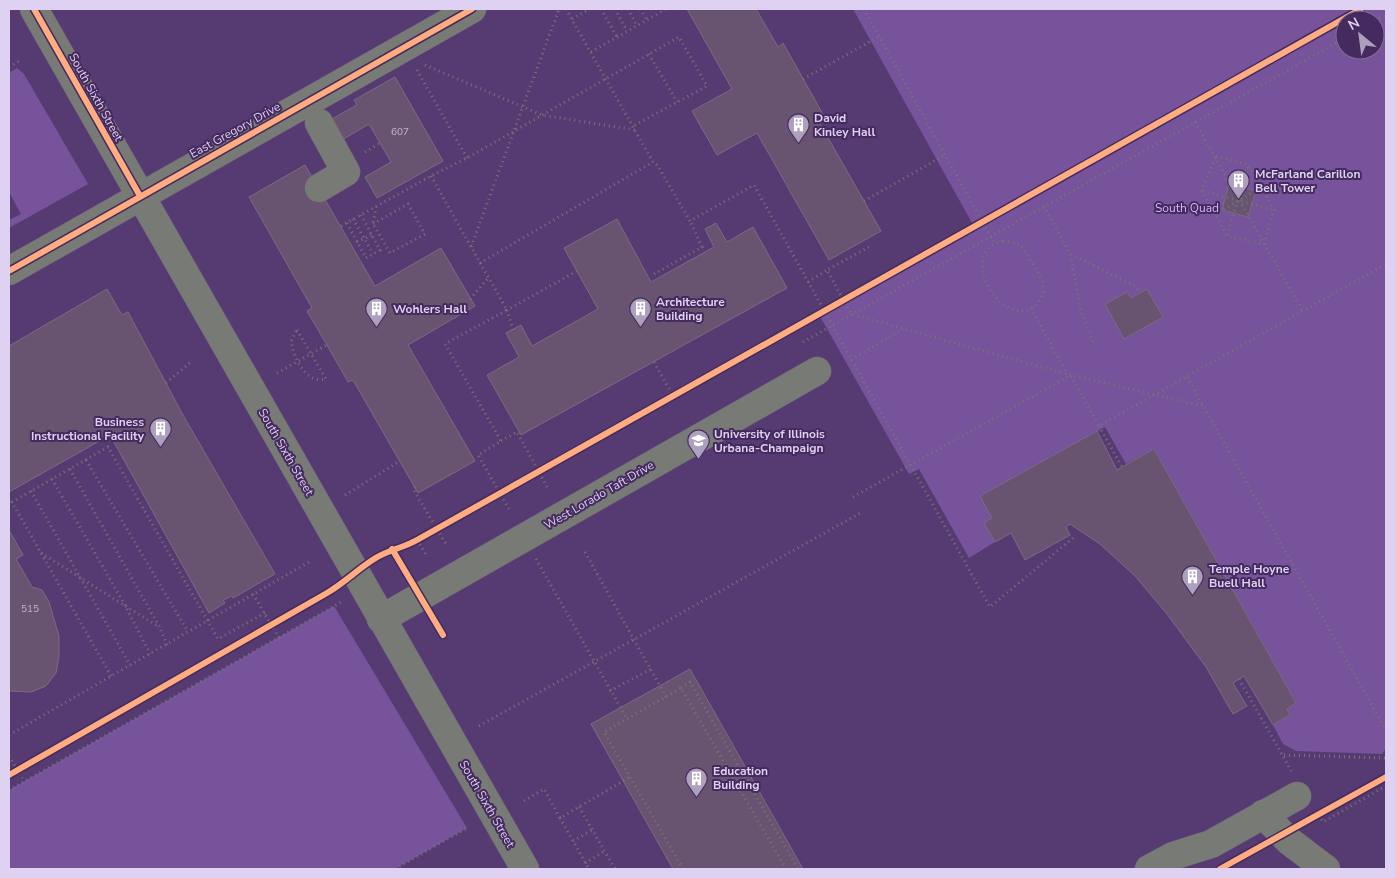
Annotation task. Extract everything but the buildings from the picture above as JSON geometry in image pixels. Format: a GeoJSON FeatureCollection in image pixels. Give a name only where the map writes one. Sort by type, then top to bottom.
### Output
{"type":"FeatureCollection","features":[{"type":"Feature","properties":{"kind":"street","name":"South Sixth Street"},"geometry":{"type":"LineString","coordinates":[[34,9],[380,619],[525,869]]}},
{"type":"Feature","properties":{"kind":"street","name":"East Gregory Drive"},"geometry":{"type":"LineString","coordinates":[[10,267],[472,9]]}},
{"type":"Feature","properties":{"kind":"street"},"geometry":{"type":"LineString","coordinates":[[319,123],[346,172],[319,188]]}},
{"type":"Feature","properties":{"kind":"street","name":"West Lorado Taft Drive"},"geometry":{"type":"LineString","coordinates":[[380,619],[817,371]]}},
{"type":"Feature","properties":{"kind":"street"},"geometry":{"type":"LineString","coordinates":[[1149,869],[1173,856],[1211,844],[1302,793]]}},
{"type":"Feature","properties":{"kind":"street"},"geometry":{"type":"LineString","coordinates":[[1263,814],[1282,834],[1326,869]]}},
{"type":"Feature","properties":{"kind":"path"},"geometry":{"type":"LineString","coordinates":[[471,247],[558,9]]}},
{"type":"Feature","properties":{"kind":"path"},"geometry":{"type":"LineString","coordinates":[[566,9],[653,162],[658,166],[690,221],[702,247],[654,274]]}},
{"type":"Feature","properties":{"kind":"path"},"geometry":{"type":"LineString","coordinates":[[572,19],[589,9]]}},
{"type":"Feature","properties":{"kind":"path"},"geometry":{"type":"LineString","coordinates":[[601,9],[617,37]]}},
{"type":"Feature","properties":{"kind":"path"},"geometry":{"type":"LineString","coordinates":[[615,9],[628,31]]}},
{"type":"Feature","properties":{"kind":"path"},"geometry":{"type":"LineString","coordinates":[[628,9],[637,26]]}},
{"type":"Feature","properties":{"kind":"path"},"geometry":{"type":"LineString","coordinates":[[640,9],[647,20]]}},
{"type":"Feature","properties":{"kind":"path"},"geometry":{"type":"LineString","coordinates":[[653,9],[656,15]]}},
{"type":"Feature","properties":{"kind":"path"},"geometry":{"type":"LineString","coordinates":[[591,52],[666,9]]}},
{"type":"Feature","properties":{"kind":"path"},"geometry":{"type":"LineString","coordinates":[[864,9],[994,243]]}},
{"type":"Feature","properties":{"kind":"path"},"geometry":{"type":"LineString","coordinates":[[803,79],[880,36]]}},
{"type":"Feature","properties":{"kind":"path"},"geometry":{"type":"LineString","coordinates":[[341,226],[512,133],[679,37],[707,86],[633,126]]}},
{"type":"Feature","properties":{"kind":"path"},"geometry":{"type":"LineString","coordinates":[[802,342],[1335,44]]}},
{"type":"Feature","properties":{"kind":"path"},"geometry":{"type":"LineString","coordinates":[[650,54],[677,102]]}},
{"type":"Feature","properties":{"kind":"path"},"geometry":{"type":"LineString","coordinates":[[9,67],[21,60]]}},
{"type":"Feature","properties":{"kind":"path"},"geometry":{"type":"LineString","coordinates":[[425,65],[542,115],[635,131]]}},
{"type":"Feature","properties":{"kind":"path"},"geometry":{"type":"LineString","coordinates":[[417,70],[467,158]]}},
{"type":"Feature","properties":{"kind":"path"},"geometry":{"type":"LineString","coordinates":[[1195,122],[1302,310]]}},
{"type":"Feature","properties":{"kind":"path"},"geometry":{"type":"LineString","coordinates":[[864,200],[945,155]]}},
{"type":"Feature","properties":{"kind":"path"},"geometry":{"type":"LineString","coordinates":[[1216,156],[1249,164],[1262,187],[1274,210],[1264,244]]}},
{"type":"Feature","properties":{"kind":"path"},"geometry":{"type":"LineString","coordinates":[[1202,191],[1216,156]]}},
{"type":"Feature","properties":{"kind":"path"},"geometry":{"type":"LineString","coordinates":[[480,263],[653,162]]}},
{"type":"Feature","properties":{"kind":"path"},"geometry":{"type":"LineString","coordinates":[[1227,236],[1249,164]]}},
{"type":"Feature","properties":{"kind":"path"},"geometry":{"type":"LineString","coordinates":[[431,176],[506,310],[513,330]]}},
{"type":"Feature","properties":{"kind":"path"},"geometry":{"type":"LineString","coordinates":[[690,221],[754,185],[990,607],[1073,538]]}},
{"type":"Feature","properties":{"kind":"path"},"geometry":{"type":"LineString","coordinates":[[1215,214],[1262,187]]}},
{"type":"Feature","properties":{"kind":"path"},"geometry":{"type":"LineString","coordinates":[[1202,191],[1274,210]]}},
{"type":"Feature","properties":{"kind":"path"},"geometry":{"type":"LineString","coordinates":[[1202,191],[1227,236],[1264,244]]}},
{"type":"Feature","properties":{"kind":"path"},"geometry":{"type":"LineString","coordinates":[[373,224],[408,204],[425,234],[390,253],[373,224],[376,206]]}},
{"type":"Feature","properties":{"kind":"path"},"geometry":{"type":"LineString","coordinates":[[1044,206],[1070,254],[1081,310],[1093,342]]}},
{"type":"Feature","properties":{"kind":"path"},"geometry":{"type":"LineString","coordinates":[[347,223],[366,258],[380,250],[360,215]]}},
{"type":"Feature","properties":{"kind":"path"},"geometry":{"type":"LineString","coordinates":[[973,227],[990,217]]}},
{"type":"Feature","properties":{"kind":"path"},"geometry":{"type":"LineString","coordinates":[[353,219],[373,254]]}},
{"type":"Feature","properties":{"kind":"path"},"geometry":{"type":"LineString","coordinates":[[358,242],[372,234]]}},
{"type":"Feature","properties":{"kind":"path"},"geometry":{"type":"LineString","coordinates":[[1004,241],[1018,244],[1024,249],[1043,281],[1041,297],[1031,308],[1018,311],[1008,309],[999,302],[992,291],[983,273],[982,264],[983,255],[994,243],[1004,241]]}},
{"type":"Feature","properties":{"kind":"path"},"geometry":{"type":"LineString","coordinates":[[808,282],[870,247]]}},
{"type":"Feature","properties":{"kind":"path"},"geometry":{"type":"LineString","coordinates":[[1070,254],[1135,286],[1140,293]]}},
{"type":"Feature","properties":{"kind":"path"},"geometry":{"type":"LineString","coordinates":[[1099,426],[1386,264]]}},
{"type":"Feature","properties":{"kind":"path"},"geometry":{"type":"LineString","coordinates":[[827,270],[851,314],[1069,375],[1153,396],[1203,406]]}},
{"type":"Feature","properties":{"kind":"path"},"geometry":{"type":"LineString","coordinates":[[500,441],[445,344],[577,272]]}},
{"type":"Feature","properties":{"kind":"path"},"geometry":{"type":"LineString","coordinates":[[470,299],[488,278]]}},
{"type":"Feature","properties":{"kind":"path"},"geometry":{"type":"LineString","coordinates":[[836,303],[852,294]]}},
{"type":"Feature","properties":{"kind":"path"},"geometry":{"type":"LineString","coordinates":[[815,315],[830,307]]}},
{"type":"Feature","properties":{"kind":"path"},"geometry":{"type":"LineString","coordinates":[[1031,308],[1122,466]]}},
{"type":"Feature","properties":{"kind":"path"},"geometry":{"type":"LineString","coordinates":[[851,360],[904,329]]}},
{"type":"Feature","properties":{"kind":"path"},"geometry":{"type":"LineString","coordinates":[[297,330],[311,354],[326,379],[314,379],[308,376],[297,362],[291,341],[297,330]]}},
{"type":"Feature","properties":{"kind":"path"},"geometry":{"type":"LineString","coordinates":[[277,373],[327,345]]}},
{"type":"Feature","properties":{"kind":"path"},"geometry":{"type":"LineString","coordinates":[[166,383],[192,361]]}},
{"type":"Feature","properties":{"kind":"path"},"geometry":{"type":"LineString","coordinates":[[654,362],[677,403]]}},
{"type":"Feature","properties":{"kind":"path"},"geometry":{"type":"LineString","coordinates":[[853,497],[1069,375]]}},
{"type":"Feature","properties":{"kind":"path"},"geometry":{"type":"LineString","coordinates":[[1187,377],[1386,730]]}},
{"type":"Feature","properties":{"kind":"path"},"geometry":{"type":"LineString","coordinates":[[664,400],[681,391]]}},
{"type":"Feature","properties":{"kind":"path"},"geometry":{"type":"LineString","coordinates":[[509,509],[478,455],[500,441],[517,432],[547,487]]}},
{"type":"Feature","properties":{"kind":"path"},"geometry":{"type":"LineString","coordinates":[[111,676],[41,552],[10,503],[108,447],[218,639],[266,613]]}},
{"type":"Feature","properties":{"kind":"path"},"geometry":{"type":"LineString","coordinates":[[86,460],[188,632]]}},
{"type":"Feature","properties":{"kind":"path"},"geometry":{"type":"LineString","coordinates":[[345,495],[400,462]]}},
{"type":"Feature","properties":{"kind":"path"},"geometry":{"type":"LineString","coordinates":[[531,476],[547,466]]}},
{"type":"Feature","properties":{"kind":"path"},"geometry":{"type":"LineString","coordinates":[[70,469],[160,628],[166,645]]}},
{"type":"Feature","properties":{"kind":"path"},"geometry":{"type":"LineString","coordinates":[[52,479],[126,607],[150,654]]}},
{"type":"Feature","properties":{"kind":"path"},"geometry":{"type":"LineString","coordinates":[[415,487],[414,489],[446,544]]}},
{"type":"Feature","properties":{"kind":"path"},"geometry":{"type":"LineString","coordinates":[[492,498],[508,489]]}},
{"type":"Feature","properties":{"kind":"path"},"geometry":{"type":"LineString","coordinates":[[31,491],[84,580],[130,665]]}},
{"type":"Feature","properties":{"kind":"path"},"geometry":{"type":"LineString","coordinates":[[479,726],[862,512]]}},
{"type":"Feature","properties":{"kind":"path"},"geometry":{"type":"LineString","coordinates":[[430,533],[445,524]]}},
{"type":"Feature","properties":{"kind":"path"},"geometry":{"type":"LineString","coordinates":[[424,537],[415,542],[426,555]]}},
{"type":"Feature","properties":{"kind":"path"},"geometry":{"type":"LineString","coordinates":[[41,552],[160,628]]}},
{"type":"Feature","properties":{"kind":"path"},"geometry":{"type":"LineString","coordinates":[[585,552],[666,697]]}},
{"type":"Feature","properties":{"kind":"path"},"geometry":{"type":"LineString","coordinates":[[9,735],[309,562]]}},
{"type":"Feature","properties":{"kind":"path"},"geometry":{"type":"LineString","coordinates":[[543,571],[627,719]]}},
{"type":"Feature","properties":{"kind":"path"},"geometry":{"type":"LineString","coordinates":[[253,594],[266,613],[279,638]]}},
{"type":"Feature","properties":{"kind":"path"},"geometry":{"type":"LineString","coordinates":[[9,790],[343,601]]}},
{"type":"Feature","properties":{"kind":"path"},"geometry":{"type":"LineString","coordinates":[[263,629],[280,620]]}},
{"type":"Feature","properties":{"kind":"path"},"geometry":{"type":"LineString","coordinates":[[610,691],[651,669]]}},
{"type":"Feature","properties":{"kind":"path"},"geometry":{"type":"LineString","coordinates":[[1239,679],[1284,755],[1302,793],[1323,822],[1386,786]]}},
{"type":"Feature","properties":{"kind":"path"},"geometry":{"type":"LineString","coordinates":[[683,869],[604,732],[690,682],[798,869]]}},
{"type":"Feature","properties":{"kind":"path"},"geometry":{"type":"LineString","coordinates":[[681,688],[786,869]]}},
{"type":"Feature","properties":{"kind":"path"},"geometry":{"type":"LineString","coordinates":[[1284,755],[1386,758]]}},
{"type":"Feature","properties":{"kind":"path"},"geometry":{"type":"LineString","coordinates":[[9,756],[24,781]]}},
{"type":"Feature","properties":{"kind":"path"},"geometry":{"type":"LineString","coordinates":[[9,775],[26,766]]}},
{"type":"Feature","properties":{"kind":"path"},"geometry":{"type":"LineString","coordinates":[[560,818],[630,777]]}},
{"type":"Feature","properties":{"kind":"path"},"geometry":{"type":"LineString","coordinates":[[1366,788],[1386,777]]}},
{"type":"Feature","properties":{"kind":"path"},"geometry":{"type":"LineString","coordinates":[[524,801],[544,789],[589,869]]}},
{"type":"Feature","properties":{"kind":"path"},"geometry":{"type":"LineString","coordinates":[[579,807],[615,869]]}},
{"type":"Feature","properties":{"kind":"path"},"geometry":{"type":"LineString","coordinates":[[1282,834],[1326,810]]}},
{"type":"Feature","properties":{"kind":"path"},"geometry":{"type":"LineString","coordinates":[[395,869],[467,828]]}},
{"type":"Feature","properties":{"kind":"path"},"geometry":{"type":"LineString","coordinates":[[573,841],[592,830]]}},
{"type":"Feature","properties":{"kind":"path"},"geometry":{"type":"LineString","coordinates":[[585,862],[604,851]]}},
{"type":"Feature","properties":{"kind":"shaded area","name":"University of Illinois Urbana-Champaign"},"geometry":{"type":"Polygon","coordinates":[[[9,9],[1386,9],[1386,869],[9,869],[9,9]]]}},
{"type":"Feature","properties":{"kind":"green space","name":"South Quad"},"geometry":{"type":"Polygon","coordinates":[[[853,9],[1386,9],[1386,748],[1382,754],[1296,751],[1283,744],[1273,725],[1290,715],[1287,709],[1296,703],[1154,449],[1126,464],[1105,427],[981,496],[992,518],[984,523],[995,542],[969,558],[919,469],[909,474],[817,311],[972,223],[853,9]]]}},
{"type":"Feature","properties":{"kind":"green space"},"geometry":{"type":"Polygon","coordinates":[[[17,68],[24,74],[88,184],[9,228],[9,220],[21,214],[9,192],[9,73],[17,68]]]}},
{"type":"Feature","properties":{"kind":"green space"},"geometry":{"type":"Polygon","coordinates":[[[334,606],[467,828],[395,869],[9,869],[9,790],[334,606]]]}},
{"type":"Feature","properties":{"kind":"cycle path"},"geometry":{"type":"LineString","coordinates":[[34,9],[140,196]]}},
{"type":"Feature","properties":{"kind":"cycle path"},"geometry":{"type":"LineString","coordinates":[[9,271],[472,9]]}},
{"type":"Feature","properties":{"kind":"cycle path"},"geometry":{"type":"LineString","coordinates":[[9,775],[327,593],[379,556],[417,540],[1361,9]]}},
{"type":"Feature","properties":{"kind":"cycle path"},"geometry":{"type":"LineString","coordinates":[[392,549],[443,635]]}},
{"type":"Feature","properties":{"kind":"cycle path"},"geometry":{"type":"LineString","coordinates":[[1220,869],[1386,777]]}},
{"type":"Feature","properties":{"kind":"place","name":"David Kinley Hall"},"geometry":{"type":"Point","coordinates":[798,144]}},
{"type":"Feature","properties":{"kind":"place","name":"McFarland Carillon Bell Tower"},"geometry":{"type":"Point","coordinates":[1239,200]}},
{"type":"Feature","properties":{"kind":"place","name":"Wohlers Hall"},"geometry":{"type":"Point","coordinates":[377,328]}},
{"type":"Feature","properties":{"kind":"place","name":"Architecture Building"},"geometry":{"type":"Point","coordinates":[640,328]}},
{"type":"Feature","properties":{"kind":"place","name":"Business Instructional Facility"},"geometry":{"type":"Point","coordinates":[160,448]}},
{"type":"Feature","properties":{"kind":"place","name":"University of Illinois Urbana-Champaign"},"geometry":{"type":"Point","coordinates":[698,460]}},
{"type":"Feature","properties":{"kind":"place","name":"Temple Hoyne Buell Hall"},"geometry":{"type":"Point","coordinates":[1193,595]}},
{"type":"Feature","properties":{"kind":"place","name":"Education Building"},"geometry":{"type":"Point","coordinates":[697,797]}}]}
